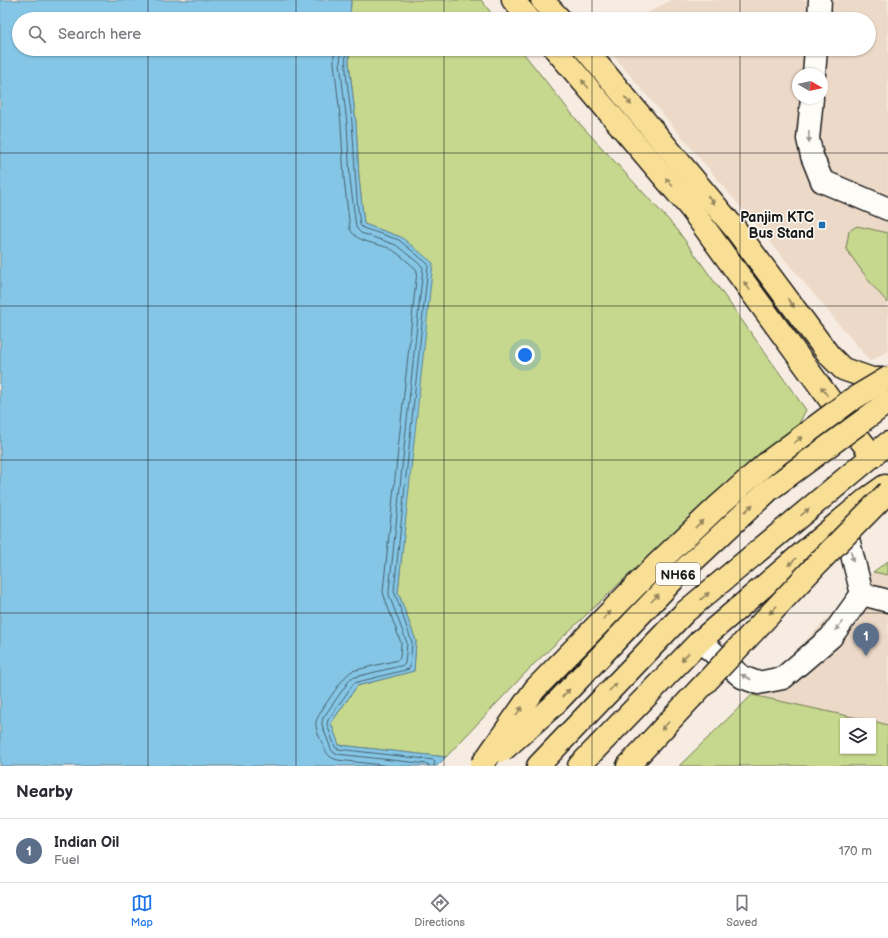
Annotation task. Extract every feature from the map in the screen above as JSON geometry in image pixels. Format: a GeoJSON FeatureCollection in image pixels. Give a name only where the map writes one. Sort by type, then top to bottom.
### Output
{"type":"FeatureCollection","features":[{"type":"Feature","properties":{"kind":"main road"},"geometry":{"type":"LineString","coordinates":[[513,0],[523,12]]}},
{"type":"Feature","properties":{"kind":"main road"},"geometry":{"type":"LineString","coordinates":[[542,0],[553,12]]}},
{"type":"Feature","properties":{"kind":"main road"},"geometry":{"type":"LineString","coordinates":[[538,766],[685,612],[880,449],[844,419],[691,209],[561,56]]}},
{"type":"Feature","properties":{"kind":"main road"},"geometry":{"type":"LineString","coordinates":[[591,56],[736,230],[829,355],[843,370],[872,379],[888,378]]}},
{"type":"Feature","properties":{"kind":"main road"},"geometry":{"type":"LineString","coordinates":[[480,766],[535,689],[657,564],[718,506],[769,461],[851,400],[888,378]]}},
{"type":"Feature","properties":{"kind":"main road","name":"NH66"},"geometry":{"type":"LineString","coordinates":[[485,766],[553,706],[676,577],[769,490],[888,402]]}},
{"type":"Feature","properties":{"kind":"main road"},"geometry":{"type":"LineString","coordinates":[[579,766],[700,641],[868,498],[888,487]]}},
{"type":"Feature","properties":{"kind":"main road"},"geometry":{"type":"LineString","coordinates":[[628,766],[888,487]]}},
{"type":"Feature","properties":{"kind":"lane"},"geometry":{"type":"LineString","coordinates":[[819,12],[820,0]]}},
{"type":"Feature","properties":{"kind":"lane"},"geometry":{"type":"LineString","coordinates":[[814,68],[815,56]]}},
{"type":"Feature","properties":{"kind":"lane"},"geometry":{"type":"LineString","coordinates":[[811,104],[808,139],[812,156],[822,181],[888,209]]}},
{"type":"Feature","properties":{"kind":"lane"},"geometry":{"type":"LineString","coordinates":[[843,519],[862,594]]}},
{"type":"Feature","properties":{"kind":"lane"},"geometry":{"type":"LineString","coordinates":[[862,594],[888,601]]}},
{"type":"Feature","properties":{"kind":"lane"},"geometry":{"type":"LineString","coordinates":[[700,641],[742,676],[758,683],[783,678],[831,637],[862,594]]}},
{"type":"Feature","properties":{"kind":"shaded area","name":"Panjim KTC Bus Stand"},"geometry":{"type":"Polygon","coordinates":[[[671,0],[888,0],[888,351],[870,361],[614,56],[876,56],[876,12],[649,12],[671,0]]]}},
{"type":"Feature","properties":{"kind":"shaded area"},"geometry":{"type":"Polygon","coordinates":[[[873,572],[888,575],[888,725],[876,722],[876,718],[856,718],[752,695],[873,572]]]}},
{"type":"Feature","properties":{"kind":"green space"},"geometry":{"type":"Polygon","coordinates":[[[351,0],[481,0],[490,12],[350,12],[351,0]]]}},
{"type":"Feature","properties":{"kind":"green space"},"geometry":{"type":"Polygon","coordinates":[[[349,56],[526,56],[580,124],[676,228],[806,410],[793,435],[658,547],[533,665],[446,757],[339,745],[331,723],[357,686],[414,671],[416,641],[398,592],[413,440],[401,237],[364,224],[359,178],[356,123],[349,56]]]}},
{"type":"Feature","properties":{"kind":"green space"},"geometry":{"type":"Polygon","coordinates":[[[857,226],[888,233],[888,303],[872,285],[846,249],[849,231],[857,226]]]}},
{"type":"Feature","properties":{"kind":"green space"},"geometry":{"type":"Polygon","coordinates":[[[888,561],[888,575],[873,572],[888,561]]]}},
{"type":"Feature","properties":{"kind":"green space"},"geometry":{"type":"Polygon","coordinates":[[[752,695],[857,718],[840,718],[840,754],[876,754],[876,722],[888,725],[888,766],[679,766],[752,695]]]}},
{"type":"Feature","properties":{"kind":"water"},"geometry":{"type":"Polygon","coordinates":[[[0,0],[351,0],[350,12],[12,12],[12,56],[349,56],[364,224],[401,237],[433,263],[398,592],[416,641],[414,671],[357,686],[331,723],[339,745],[446,757],[437,766],[0,766],[0,0]]]}},
{"type":"Feature","properties":{"kind":"place","name":"Panjim KTC Bus Stand"},"geometry":{"type":"Point","coordinates":[822,225]}},
{"type":"Feature","properties":{"kind":"place","name":"Indian Oil"},"geometry":{"type":"Point","coordinates":[866,656]}}]}
